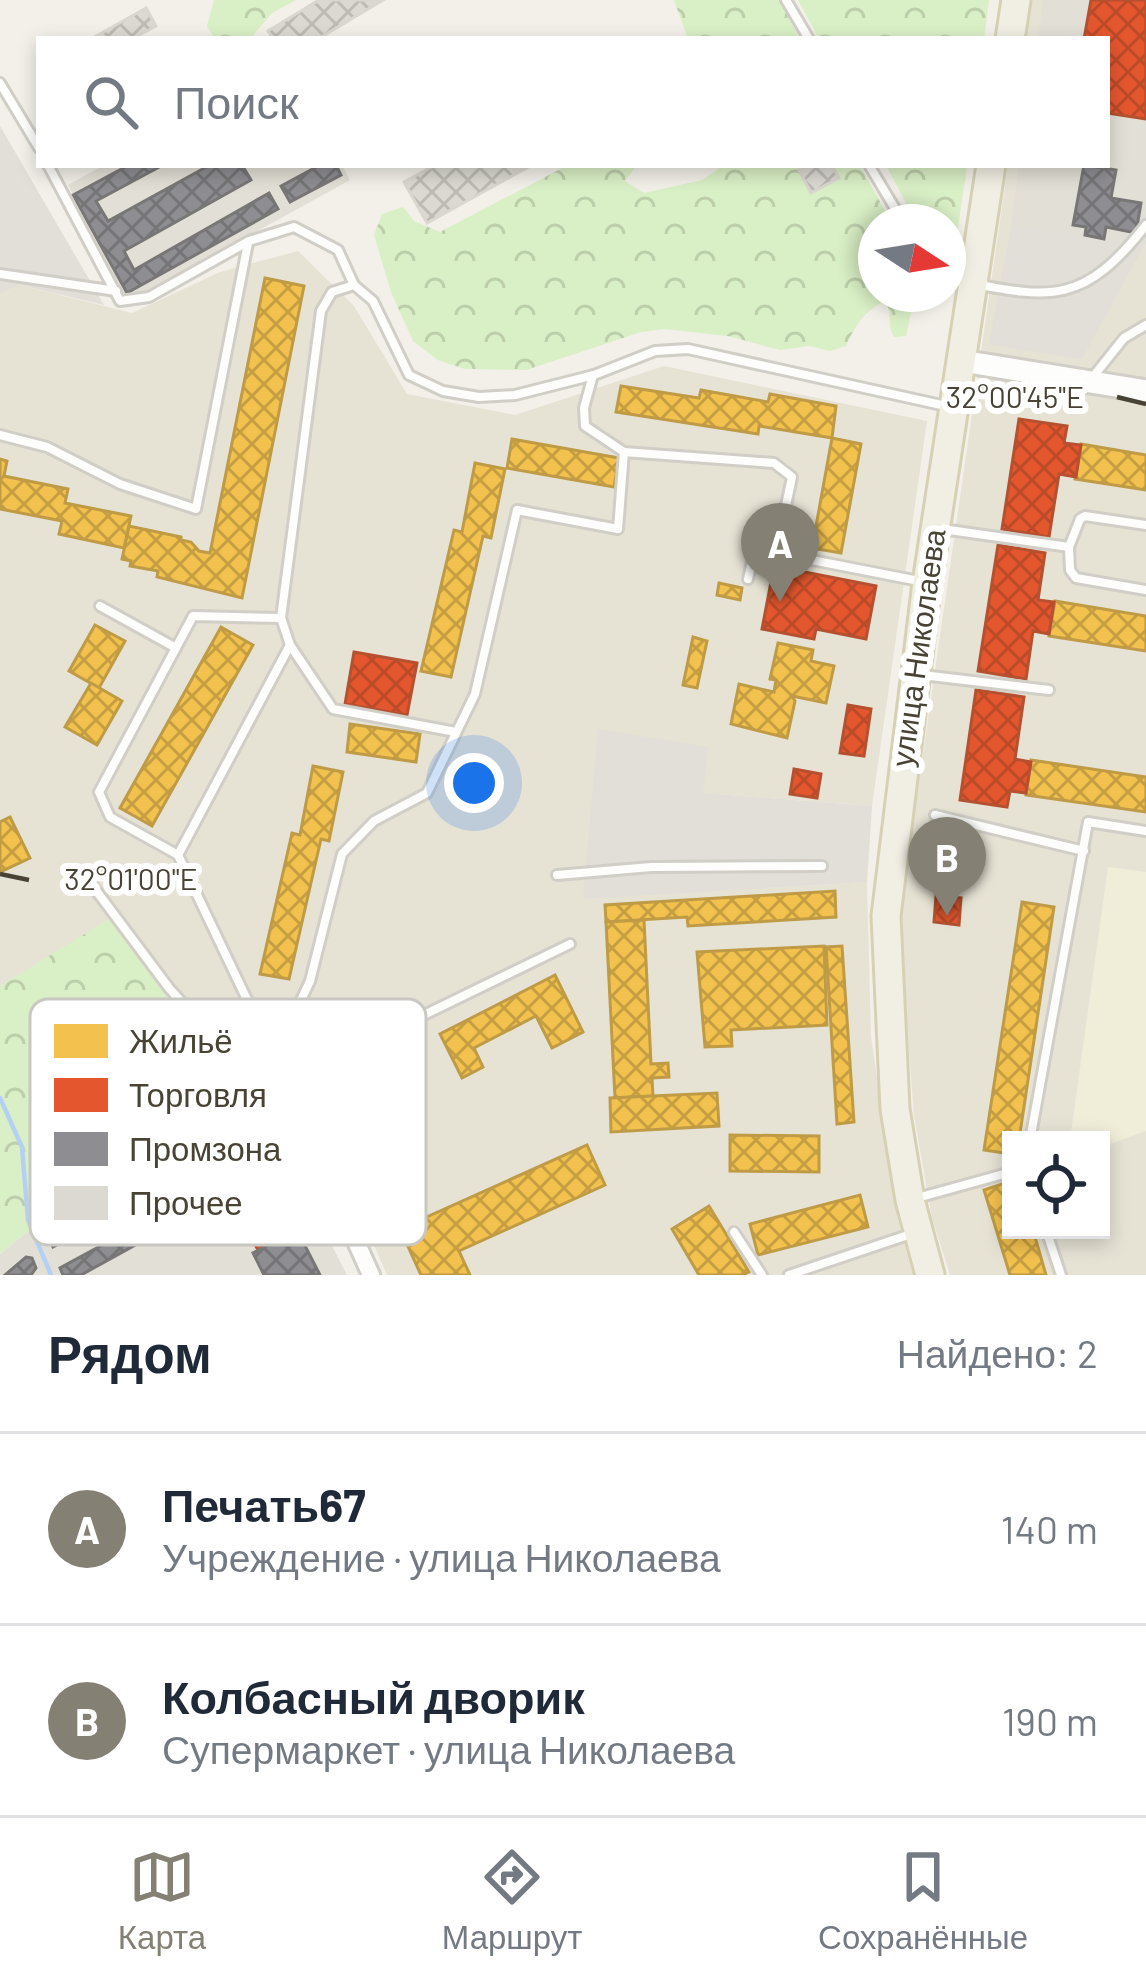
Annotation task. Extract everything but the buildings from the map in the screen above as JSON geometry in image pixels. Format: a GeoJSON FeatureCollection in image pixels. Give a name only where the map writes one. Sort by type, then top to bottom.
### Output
{"type":"FeatureCollection","features":[{"type":"Feature","properties":{"kind":"main road"},"geometry":{"type":"LineString","coordinates":[[1010,36],[1016,0]]}},
{"type":"Feature","properties":{"kind":"main road","name":"улица Николаева"},"geometry":{"type":"LineString","coordinates":[[966,259],[990,168]]}},
{"type":"Feature","properties":{"kind":"main road","name":"улица Николаева"},"geometry":{"type":"LineString","coordinates":[[930,1275],[910,1200],[895,1109],[886,916],[914,674],[962,361],[961,312]]}},
{"type":"Feature","properties":{"kind":"street"},"geometry":{"type":"LineString","coordinates":[[962,361],[1146,391]]}},
{"type":"Feature","properties":{"kind":"street"},"geometry":{"type":"LineString","coordinates":[[358,1245],[371,1275]]}},
{"type":"Feature","properties":{"kind":"lane"},"geometry":{"type":"LineString","coordinates":[[786,0],[807,36]]}},
{"type":"Feature","properties":{"kind":"lane"},"geometry":{"type":"LineString","coordinates":[[0,82],[36,143]]}},
{"type":"Feature","properties":{"kind":"lane"},"geometry":{"type":"LineString","coordinates":[[50,168],[120,301],[149,297],[249,242],[294,227],[338,250],[354,285],[373,301],[409,375],[443,391],[479,397],[515,395],[594,375],[655,352],[688,349],[954,407]]}},
{"type":"Feature","properties":{"kind":"lane"},"geometry":{"type":"LineString","coordinates":[[871,168],[892,204]]}},
{"type":"Feature","properties":{"kind":"lane"},"geometry":{"type":"LineString","coordinates":[[966,282],[1024,293],[1088,284],[1117,262],[1146,226]]}},
{"type":"Feature","properties":{"kind":"lane"},"geometry":{"type":"LineString","coordinates":[[0,435],[47,448],[120,484],[196,509],[249,242]]}},
{"type":"Feature","properties":{"kind":"lane"},"geometry":{"type":"LineString","coordinates":[[0,274],[116,291]]}},
{"type":"Feature","properties":{"kind":"lane"},"geometry":{"type":"LineString","coordinates":[[354,285],[332,292],[321,311],[280,618],[290,645],[333,710],[457,732]]}},
{"type":"Feature","properties":{"kind":"lane"},"geometry":{"type":"LineString","coordinates":[[1089,381],[1124,338],[1146,325]]}},
{"type":"Feature","properties":{"kind":"lane"},"geometry":{"type":"LineString","coordinates":[[594,375],[584,408],[585,426],[624,452],[774,463],[792,477],[776,553]]}},
{"type":"Feature","properties":{"kind":"lane"},"geometry":{"type":"LineString","coordinates":[[302,999],[342,854],[374,821],[427,794],[476,694],[517,510],[618,529],[624,452]]}},
{"type":"Feature","properties":{"kind":"lane"},"geometry":{"type":"LineString","coordinates":[[1146,525],[1085,516],[1069,547],[1070,570],[1076,578],[1146,590]]}},
{"type":"Feature","properties":{"kind":"lane"},"geometry":{"type":"LineString","coordinates":[[935,528],[1069,547]]}},
{"type":"Feature","properties":{"kind":"lane"},"geometry":{"type":"LineString","coordinates":[[748,580],[752,562],[776,553],[927,583]]}},
{"type":"Feature","properties":{"kind":"lane"},"geometry":{"type":"LineString","coordinates":[[100,606],[176,648]]}},
{"type":"Feature","properties":{"kind":"lane"},"geometry":{"type":"LineString","coordinates":[[246,999],[178,855],[110,817],[99,792],[193,616],[280,618]]}},
{"type":"Feature","properties":{"kind":"lane"},"geometry":{"type":"LineString","coordinates":[[178,855],[290,645]]}},
{"type":"Feature","properties":{"kind":"lane"},"geometry":{"type":"LineString","coordinates":[[914,674],[1048,690]]}},
{"type":"Feature","properties":{"kind":"lane"},"geometry":{"type":"LineString","coordinates":[[935,815],[1084,850]]}},
{"type":"Feature","properties":{"kind":"lane"},"geometry":{"type":"LineString","coordinates":[[1032,1131],[1088,822],[1146,831]]}},
{"type":"Feature","properties":{"kind":"lane"},"geometry":{"type":"LineString","coordinates":[[557,875],[651,867],[822,866]]}},
{"type":"Feature","properties":{"kind":"lane"},"geometry":{"type":"LineString","coordinates":[[86,877],[180,999]]}},
{"type":"Feature","properties":{"kind":"lane"},"geometry":{"type":"LineString","coordinates":[[426,1014],[570,944]]}},
{"type":"Feature","properties":{"kind":"lane"},"geometry":{"type":"LineString","coordinates":[[910,1200],[1002,1174]]}},
{"type":"Feature","properties":{"kind":"lane"},"geometry":{"type":"LineString","coordinates":[[789,1275],[918,1231]]}},
{"type":"Feature","properties":{"kind":"lane"},"geometry":{"type":"LineString","coordinates":[[734,1232],[762,1275]]}},
{"type":"Feature","properties":{"kind":"lane"},"geometry":{"type":"LineString","coordinates":[[1049,1239],[1061,1275]]}},
{"type":"Feature","properties":{"kind":"shaded area"},"geometry":{"type":"Polygon","coordinates":[[[1031,0],[1146,0],[1146,1275],[950,1275],[932,1218],[914,1116],[899,920],[1008,168],[1110,168],[1110,36],[1025,36],[1031,0]]]}},
{"type":"Feature","properties":{"kind":"shaded area"},"geometry":{"type":"Polygon","coordinates":[[[1043,0],[1146,0],[1146,244],[1011,226],[1019,168],[1110,168],[1110,36],[1038,36],[1043,0]]]}},
{"type":"Feature","properties":{"kind":"shaded area"},"geometry":{"type":"Polygon","coordinates":[[[0,126],[104,305],[20,285],[0,294],[0,126]]]}},
{"type":"Feature","properties":{"kind":"shaded area"},"geometry":{"type":"Polygon","coordinates":[[[99,168],[344,168],[350,180],[149,291],[125,297],[68,185],[99,168]]]}},
{"type":"Feature","properties":{"kind":"shaded area"},"geometry":{"type":"Polygon","coordinates":[[[1011,226],[1145,244],[1082,359],[989,345],[1011,226]]]}},
{"type":"Feature","properties":{"kind":"shaded area"},"geometry":{"type":"Polygon","coordinates":[[[298,251],[354,306],[407,394],[515,415],[664,366],[927,421],[872,806],[702,793],[583,898],[867,882],[871,1037],[898,1220],[913,1275],[387,1275],[374,1245],[426,1245],[426,999],[170,999],[109,920],[0,986],[0,294],[20,285],[132,313],[220,272],[298,251]]]}},
{"type":"Feature","properties":{"kind":"shaded area"},"geometry":{"type":"Polygon","coordinates":[[[598,729],[708,747],[703,793],[872,806],[867,882],[583,899],[598,729]]]}},
{"type":"Feature","properties":{"kind":"shaded area"},"geometry":{"type":"Polygon","coordinates":[[[1108,867],[1146,872],[1146,1131],[1110,1144],[1110,1131],[1071,1131],[1108,867]]]}},
{"type":"Feature","properties":{"kind":"shaded area"},"geometry":{"type":"Polygon","coordinates":[[[30,1230],[30,1245],[332,1245],[347,1275],[0,1275],[0,1254],[30,1230]]]}},
{"type":"Feature","properties":{"kind":"green space"},"geometry":{"type":"Polygon","coordinates":[[[214,0],[296,0],[272,13],[253,36],[213,36],[207,26],[214,0]]]}},
{"type":"Feature","properties":{"kind":"green space"},"geometry":{"type":"Polygon","coordinates":[[[674,0],[779,0],[798,36],[687,36],[674,0]]]}},
{"type":"Feature","properties":{"kind":"green space"},"geometry":{"type":"Polygon","coordinates":[[[798,0],[989,0],[984,36],[817,36],[798,0]]]}},
{"type":"Feature","properties":{"kind":"green space"},"geometry":{"type":"Polygon","coordinates":[[[562,168],[635,168],[625,181],[644,193],[702,180],[720,168],[862,168],[881,204],[858,204],[858,312],[868,312],[846,346],[830,351],[809,346],[780,350],[728,336],[665,329],[641,332],[526,370],[465,369],[438,360],[413,341],[391,292],[374,235],[382,214],[403,207],[414,221],[440,232],[562,168]]]}},
{"type":"Feature","properties":{"kind":"green space"},"geometry":{"type":"Polygon","coordinates":[[[888,168],[967,168],[961,204],[907,204],[888,168]]]}},
{"type":"Feature","properties":{"kind":"green space"},"geometry":{"type":"Polygon","coordinates":[[[889,312],[911,312],[906,336],[894,337],[889,312]]]}},
{"type":"Feature","properties":{"kind":"green space"},"geometry":{"type":"Polygon","coordinates":[[[109,919],[170,999],[30,999],[30,1230],[0,1254],[0,986],[109,919]]]}},
{"type":"Feature","properties":{"kind":"waterway"},"geometry":{"type":"LineString","coordinates":[[0,1098],[22,1147],[30,1225]]}},
{"type":"Feature","properties":{"kind":"waterway"},"geometry":{"type":"LineString","coordinates":[[38,1245],[51,1275]]}},
{"type":"Feature","properties":{"kind":"place","name":"Печать67"},"geometry":{"type":"Point","coordinates":[780,602]}},
{"type":"Feature","properties":{"kind":"place","name":"Колбасный дворик"},"geometry":{"type":"Point","coordinates":[947,916]}}]}
